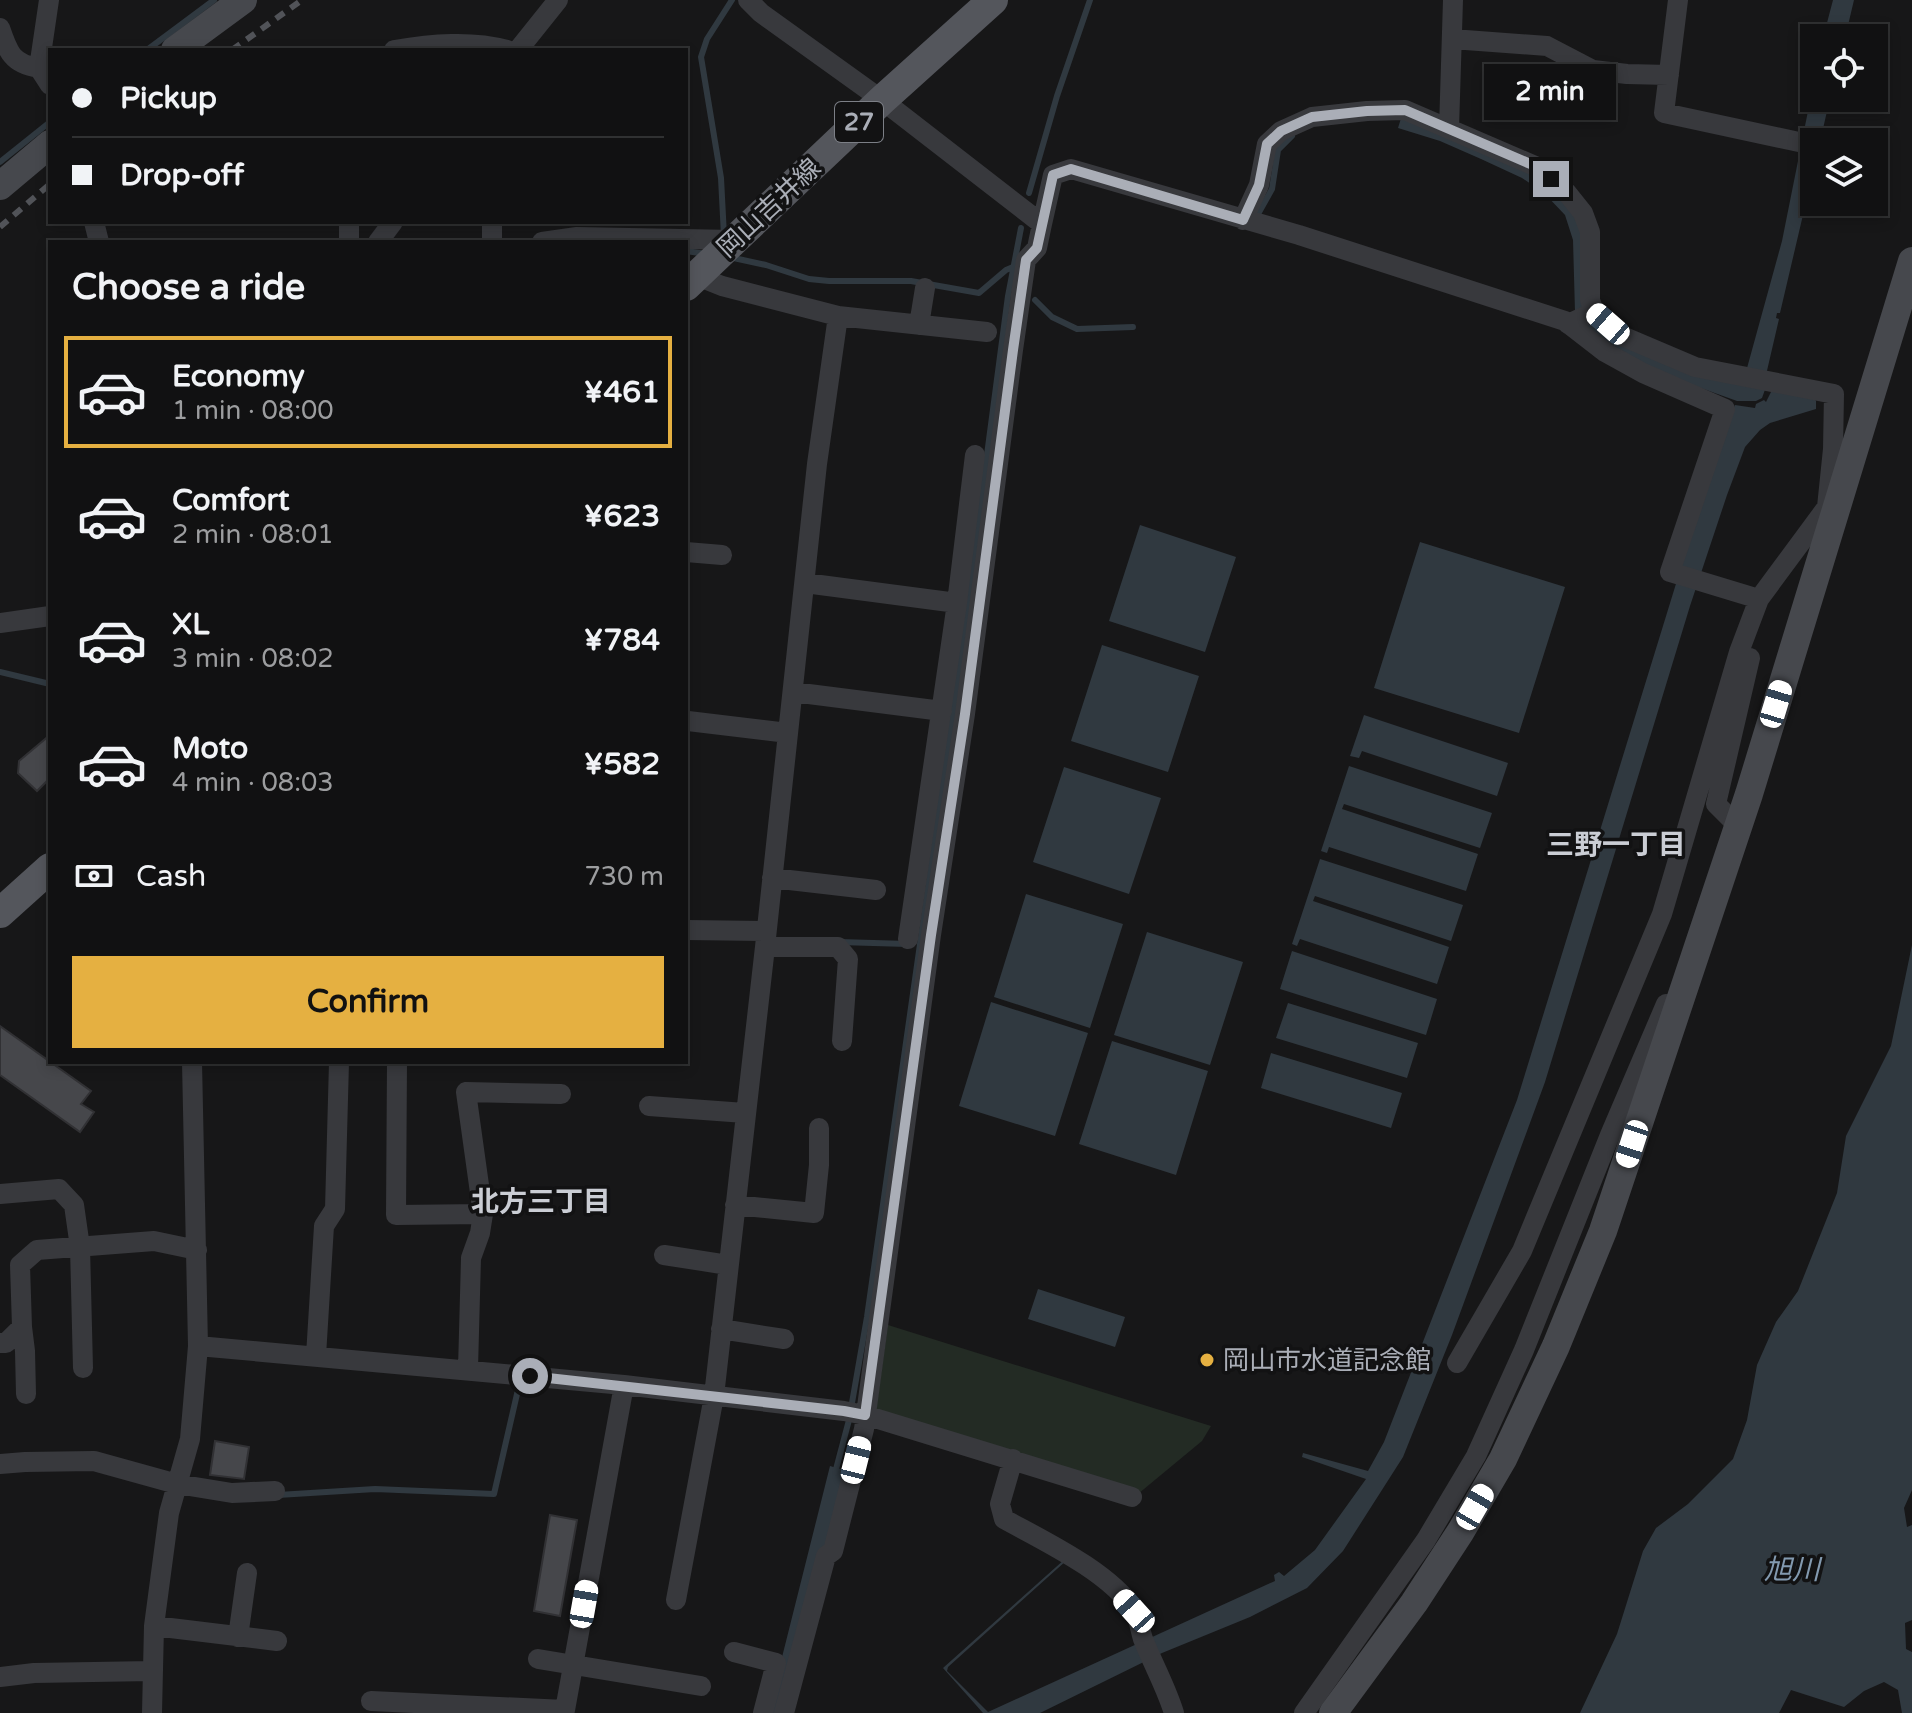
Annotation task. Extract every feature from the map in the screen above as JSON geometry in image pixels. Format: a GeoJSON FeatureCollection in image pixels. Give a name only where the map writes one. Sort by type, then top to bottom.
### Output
{"type":"FeatureCollection","features":[{"type":"Feature","properties":{"kind":"main road","name":"岡山吉井線"},"geometry":{"type":"LineString","coordinates":[[714,256],[993,0]]}},
{"type":"Feature","properties":{"kind":"main road"},"geometry":{"type":"LineString","coordinates":[[0,913],[48,870]]}},
{"type":"Feature","properties":{"kind":"street"},"geometry":{"type":"LineString","coordinates":[[0,28],[12,56],[45,76],[49,0]]}},
{"type":"Feature","properties":{"kind":"street"},"geometry":{"type":"LineString","coordinates":[[178,48],[243,0]]}},
{"type":"Feature","properties":{"kind":"street"},"geometry":{"type":"LineString","coordinates":[[520,48],[558,0]]}},
{"type":"Feature","properties":{"kind":"street"},"geometry":{"type":"LineString","coordinates":[[748,0],[761,13],[882,100],[1042,224]]}},
{"type":"Feature","properties":{"kind":"street"},"geometry":{"type":"LineString","coordinates":[[1449,129],[1453,0]]}},
{"type":"Feature","properties":{"kind":"street"},"geometry":{"type":"LineString","coordinates":[[1678,0],[1664,113],[1799,142]]}},
{"type":"Feature","properties":{"kind":"street"},"geometry":{"type":"LineString","coordinates":[[1452,39],[1547,46],[1593,70],[1669,75]]}},
{"type":"Feature","properties":{"kind":"street"},"geometry":{"type":"LineString","coordinates":[[418,48],[460,44],[500,48]]}},
{"type":"Feature","properties":{"kind":"street"},"geometry":{"type":"LineString","coordinates":[[1243,220],[1259,185],[1267,144],[1281,131],[1312,117],[1405,110],[1535,166],[1567,193],[1583,213],[1590,232],[1590,300],[1594,312],[1622,336],[1695,367],[1834,394],[1831,510],[1759,599],[1739,652],[1662,914],[1522,1251],[1457,1363]]}},
{"type":"Feature","properties":{"kind":"street"},"geometry":{"type":"LineString","coordinates":[[0,186],[48,146]]}},
{"type":"Feature","properties":{"kind":"street"},"geometry":{"type":"LineString","coordinates":[[908,939],[927,889],[965,714],[1026,260],[1037,248],[1053,175],[1071,169],[1299,235],[1565,321],[1605,352],[1643,373],[1725,409],[1670,572],[1759,599]]}},
{"type":"Feature","properties":{"kind":"street"},"geometry":{"type":"LineString","coordinates":[[556,240],[577,237],[599,240]]}},
{"type":"Feature","properties":{"kind":"street"},"geometry":{"type":"LineString","coordinates":[[688,252],[714,256],[722,286],[838,316],[987,332]]}},
{"type":"Feature","properties":{"kind":"street"},"geometry":{"type":"LineString","coordinates":[[1333,1713],[1414,1603],[1503,1459],[1556,1346],[1603,1231],[1738,826],[1831,510],[1912,261]]}},
{"type":"Feature","properties":{"kind":"street"},"geometry":{"type":"LineString","coordinates":[[919,325],[925,288]]}},
{"type":"Feature","properties":{"kind":"street"},"geometry":{"type":"LineString","coordinates":[[1568,324],[1594,312]]}},
{"type":"Feature","properties":{"kind":"street"},"geometry":{"type":"LineString","coordinates":[[676,1600],[713,1401],[817,464],[838,316]]}},
{"type":"Feature","properties":{"kind":"street"},"geometry":{"type":"LineString","coordinates":[[784,1713],[826,1556],[833,1551],[864,1429],[856,1413],[927,889],[942,711],[975,455]]}},
{"type":"Feature","properties":{"kind":"street"},"geometry":{"type":"LineString","coordinates":[[688,552],[722,555]]}},
{"type":"Feature","properties":{"kind":"street"},"geometry":{"type":"LineString","coordinates":[[805,583],[957,603]]}},
{"type":"Feature","properties":{"kind":"street"},"geometry":{"type":"LineString","coordinates":[[1738,826],[1716,804],[1751,655],[1759,599]]}},
{"type":"Feature","properties":{"kind":"street"},"geometry":{"type":"LineString","coordinates":[[0,623],[48,616]]}},
{"type":"Feature","properties":{"kind":"street"},"geometry":{"type":"LineString","coordinates":[[793,692],[942,711]]}},
{"type":"Feature","properties":{"kind":"street"},"geometry":{"type":"LineString","coordinates":[[688,721],[788,733]]}},
{"type":"Feature","properties":{"kind":"street"},"geometry":{"type":"LineString","coordinates":[[772,878],[876,890]]}},
{"type":"Feature","properties":{"kind":"street"},"geometry":{"type":"LineString","coordinates":[[688,930],[838,947],[848,959],[842,1041]]}},
{"type":"Feature","properties":{"kind":"street"},"geometry":{"type":"LineString","coordinates":[[1304,1713],[1426,1540],[1476,1456],[1524,1350],[1610,1135],[1667,1003],[1681,998]]}},
{"type":"Feature","properties":{"kind":"street"},"geometry":{"type":"LineString","coordinates":[[152,1713],[154,1626],[169,1513],[190,1439],[198,1346],[192,1064]]}},
{"type":"Feature","properties":{"kind":"street"},"geometry":{"type":"LineString","coordinates":[[316,1356],[324,1226],[335,1209],[339,1064]]}},
{"type":"Feature","properties":{"kind":"street"},"geometry":{"type":"LineString","coordinates":[[397,1064],[396,1215],[483,1214]]}},
{"type":"Feature","properties":{"kind":"street"},"geometry":{"type":"LineString","coordinates":[[468,1369],[471,1258],[483,1214],[466,1092],[561,1094]]}},
{"type":"Feature","properties":{"kind":"street"},"geometry":{"type":"LineString","coordinates":[[649,1106],[745,1113]]}},
{"type":"Feature","properties":{"kind":"street"},"geometry":{"type":"LineString","coordinates":[[735,1205],[814,1213],[819,1128]]}},
{"type":"Feature","properties":{"kind":"street"},"geometry":{"type":"LineString","coordinates":[[0,1194],[59,1189],[74,1205],[80,1247],[83,1368]]}},
{"type":"Feature","properties":{"kind":"street"},"geometry":{"type":"LineString","coordinates":[[26,1394],[20,1265],[37,1250],[154,1241],[197,1250]]}},
{"type":"Feature","properties":{"kind":"street"},"geometry":{"type":"LineString","coordinates":[[664,1255],[728,1265]]}},
{"type":"Feature","properties":{"kind":"street"},"geometry":{"type":"LineString","coordinates":[[0,1343],[6,1343],[22,1327]]}},
{"type":"Feature","properties":{"kind":"street"},"geometry":{"type":"LineString","coordinates":[[721,1329],[784,1339]]}},
{"type":"Feature","properties":{"kind":"street"},"geometry":{"type":"LineString","coordinates":[[198,1346],[468,1369],[623,1391],[856,1413],[1132,1497]]}},
{"type":"Feature","properties":{"kind":"street"},"geometry":{"type":"LineString","coordinates":[[371,1701],[403,1708],[565,1710],[623,1391]]}},
{"type":"Feature","properties":{"kind":"street"},"geometry":{"type":"LineString","coordinates":[[1013,1459],[1000,1504],[1004,1519],[1108,1581],[1134,1611],[1174,1713]]}},
{"type":"Feature","properties":{"kind":"street"},"geometry":{"type":"LineString","coordinates":[[0,1464],[94,1461],[177,1484],[232,1493],[275,1491]]}},
{"type":"Feature","properties":{"kind":"street"},"geometry":{"type":"LineString","coordinates":[[238,1637],[247,1573]]}},
{"type":"Feature","properties":{"kind":"street"},"geometry":{"type":"LineString","coordinates":[[154,1626],[277,1641]]}},
{"type":"Feature","properties":{"kind":"street"},"geometry":{"type":"LineString","coordinates":[[734,1652],[776,1663],[763,1713]]}},
{"type":"Feature","properties":{"kind":"street"},"geometry":{"type":"LineString","coordinates":[[538,1659],[701,1686]]}},
{"type":"Feature","properties":{"kind":"street"},"geometry":{"type":"LineString","coordinates":[[0,1677],[34,1673],[152,1671]]}},
{"type":"Feature","properties":{"kind":"shaded area"},"geometry":{"type":"Polygon","coordinates":[[[888,1325],[1211,1426],[1202,1441],[1138,1494],[876,1410],[888,1325]]]}},
{"type":"Feature","properties":{"kind":"water"},"geometry":{"type":"Polygon","coordinates":[[[1833,0],[1854,0],[1848,24],[1827,24],[1833,0]]]}},
{"type":"Feature","properties":{"kind":"water"},"geometry":{"type":"Polygon","coordinates":[[[1808,112],[1827,112],[1823,128],[1805,128],[1808,112]]]}},
{"type":"Feature","properties":{"kind":"water"},"geometry":{"type":"Polygon","coordinates":[[[1402,115],[1525,169],[1580,214],[1595,317],[1744,379],[1782,241],[1800,151],[1800,216],[1803,216],[1780,313],[1777,313],[1776,318],[1779,319],[1766,375],[1767,384],[1762,398],[1737,401],[1659,373],[1591,332],[1575,312],[1573,240],[1565,215],[1544,193],[1522,178],[1440,141],[1398,128],[1402,115]]]}},
{"type":"Feature","properties":{"kind":"water"},"geometry":{"type":"Polygon","coordinates":[[[1774,386],[1813,396],[1816,409],[1770,423],[1745,447],[1690,606],[1545,1082],[1452,1335],[1403,1457],[1343,1551],[1307,1588],[1250,1617],[1162,1653],[1040,1713],[983,1713],[943,1668],[1065,1559],[948,1667],[947,1671],[988,1712],[1275,1581],[1274,1575],[1279,1572],[1284,1576],[1315,1550],[1366,1479],[1302,1457],[1303,1453],[1368,1471],[1384,1442],[1517,1100],[1683,561],[1735,405],[1755,408],[1756,404],[1766,402],[1774,386]]]}},
{"type":"Feature","properties":{"kind":"water"},"geometry":{"type":"Polygon","coordinates":[[[1140,525],[1236,557],[1205,652],[1109,621],[1140,525]]]}},
{"type":"Feature","properties":{"kind":"water"},"geometry":{"type":"Polygon","coordinates":[[[1420,542],[1565,587],[1519,733],[1374,688],[1420,542]]]}},
{"type":"Feature","properties":{"kind":"water"},"geometry":{"type":"Polygon","coordinates":[[[1102,645],[1199,676],[1168,772],[1071,741],[1102,645]]]}},
{"type":"Feature","properties":{"kind":"water"},"geometry":{"type":"Polygon","coordinates":[[[1364,715],[1508,763],[1497,796],[1362,751],[1359,758],[1350,756],[1364,715]]]}},
{"type":"Feature","properties":{"kind":"water"},"geometry":{"type":"Polygon","coordinates":[[[1349,766],[1492,813],[1480,848],[1344,804],[1342,809],[1478,854],[1466,891],[1329,847],[1327,853],[1321,851],[1349,766]]]}},
{"type":"Feature","properties":{"kind":"water"},"geometry":{"type":"Polygon","coordinates":[[[1064,767],[1161,798],[1129,894],[1033,862],[1064,767]]]}},
{"type":"Feature","properties":{"kind":"water"},"geometry":{"type":"Polygon","coordinates":[[[1320,859],[1463,905],[1451,941],[1315,896],[1313,901],[1449,947],[1437,984],[1300,939],[1297,946],[1292,944],[1320,859]]]}},
{"type":"Feature","properties":{"kind":"water"},"geometry":{"type":"Polygon","coordinates":[[[1026,894],[1123,924],[1090,1028],[994,997],[1026,894]]]}},
{"type":"Feature","properties":{"kind":"water"},"geometry":{"type":"Polygon","coordinates":[[[1147,932],[1243,962],[1210,1065],[1114,1035],[1147,932]]]}},
{"type":"Feature","properties":{"kind":"water","name":"旭川"},"geometry":{"type":"Polygon","coordinates":[[[1912,945],[1912,1490],[1904,1508],[1907,1527],[1912,1525],[1912,1620],[1905,1623],[1906,1649],[1912,1652],[1912,1713],[1902,1713],[1898,1690],[1884,1682],[1864,1691],[1844,1707],[1791,1690],[1779,1713],[1580,1713],[1617,1634],[1643,1551],[1656,1528],[1688,1504],[1733,1459],[1747,1420],[1757,1365],[1776,1322],[1798,1291],[1837,1193],[1846,1136],[1891,1046],[1912,945]]]}},
{"type":"Feature","properties":{"kind":"water"},"geometry":{"type":"Polygon","coordinates":[[[1292,951],[1437,999],[1426,1035],[1280,989],[1292,951]]]}},
{"type":"Feature","properties":{"kind":"water"},"geometry":{"type":"Polygon","coordinates":[[[991,1002],[1088,1033],[1055,1136],[959,1106],[991,1002]]]}},
{"type":"Feature","properties":{"kind":"water"},"geometry":{"type":"Polygon","coordinates":[[[1288,1003],[1418,1043],[1407,1078],[1276,1038],[1288,1003]]]}},
{"type":"Feature","properties":{"kind":"water"},"geometry":{"type":"Polygon","coordinates":[[[1112,1041],[1208,1071],[1176,1175],[1079,1144],[1112,1041]]]}},
{"type":"Feature","properties":{"kind":"water"},"geometry":{"type":"Polygon","coordinates":[[[1271,1053],[1402,1093],[1391,1128],[1261,1088],[1271,1053]]]}},
{"type":"Feature","properties":{"kind":"water"},"geometry":{"type":"Polygon","coordinates":[[[1038,1289],[1125,1317],[1115,1347],[1028,1319],[1038,1289]]]}},
{"type":"Feature","properties":{"kind":"water"},"geometry":{"type":"Polygon","coordinates":[[[830,1466],[844,1470],[825,1550],[780,1713],[768,1713],[830,1466]]]}},
{"type":"Feature","properties":{"kind":"building"},"geometry":{"type":"Polygon","coordinates":[[[48,737],[48,780],[37,791],[18,773],[19,761],[48,737]]]}},
{"type":"Feature","properties":{"kind":"building"},"geometry":{"type":"Polygon","coordinates":[[[0,1026],[48,1060],[48,1064],[53,1064],[91,1091],[81,1104],[94,1112],[80,1132],[0,1075],[0,1026]]]}},
{"type":"Feature","properties":{"kind":"building"},"geometry":{"type":"Polygon","coordinates":[[[215,1441],[249,1447],[244,1479],[210,1475],[215,1441]]]}},
{"type":"Feature","properties":{"kind":"building"},"geometry":{"type":"Polygon","coordinates":[[[550,1515],[577,1520],[560,1616],[534,1611],[550,1515]]]}},
{"type":"Feature","properties":{"kind":"waterway"},"geometry":{"type":"LineString","coordinates":[[150,48],[214,0]]}},
{"type":"Feature","properties":{"kind":"waterway"},"geometry":{"type":"LineString","coordinates":[[724,236],[721,178],[701,57],[707,39],[732,0]]}},
{"type":"Feature","properties":{"kind":"waterway"},"geometry":{"type":"LineString","coordinates":[[1029,193],[1057,96],[1090,0]]}},
{"type":"Feature","properties":{"kind":"waterway"},"geometry":{"type":"LineString","coordinates":[[0,162],[48,124]]}},
{"type":"Feature","properties":{"kind":"waterway"},"geometry":{"type":"LineString","coordinates":[[1258,214],[1272,189],[1278,150],[1292,136]]}},
{"type":"Feature","properties":{"kind":"waterway"},"geometry":{"type":"LineString","coordinates":[[835,1473],[849,1420],[867,1317],[953,712],[1008,296],[1021,228]]}},
{"type":"Feature","properties":{"kind":"waterway"},"geometry":{"type":"LineString","coordinates":[[688,251],[706,254]]}},
{"type":"Feature","properties":{"kind":"waterway"},"geometry":{"type":"LineString","coordinates":[[729,257],[809,279],[911,281],[979,293],[1013,267]]}},
{"type":"Feature","properties":{"kind":"waterway"},"geometry":{"type":"LineString","coordinates":[[1035,300],[1052,317],[1077,329],[1133,327]]}},
{"type":"Feature","properties":{"kind":"waterway"},"geometry":{"type":"LineString","coordinates":[[0,672],[48,684]]}},
{"type":"Feature","properties":{"kind":"waterway"},"geometry":{"type":"LineString","coordinates":[[839,942],[908,944]]}},
{"type":"Feature","properties":{"kind":"waterway"},"geometry":{"type":"LineString","coordinates":[[278,1495],[375,1489],[494,1494],[520,1381]]}},
{"type":"Feature","properties":{"kind":"railway"},"geometry":{"type":"LineString","coordinates":[[235,48],[302,0]]}},
{"type":"Feature","properties":{"kind":"railway"},"geometry":{"type":"LineString","coordinates":[[0,227],[48,186]]}},
{"type":"Feature","properties":{"kind":"place","name":"岡山市水道記念館"},"geometry":{"type":"Point","coordinates":[1207,1360]}},
{"type":"Feature","properties":{"kind":"district","name":"三野一丁目"},"geometry":{"type":"Point","coordinates":[1616,845]}},
{"type":"Feature","properties":{"kind":"district","name":"北方三丁目"},"geometry":{"type":"Point","coordinates":[541,1202]}},
{"type":"Feature","properties":{"kind":"route"},"geometry":{"type":"LineString","coordinates":[[530,1376],[865,1415],[1026,260],[1037,248],[1053,175],[1071,169],[1243,220],[1259,185],[1267,144],[1281,131],[1312,117],[1405,110],[1535,166],[1551,179]]}}]}
